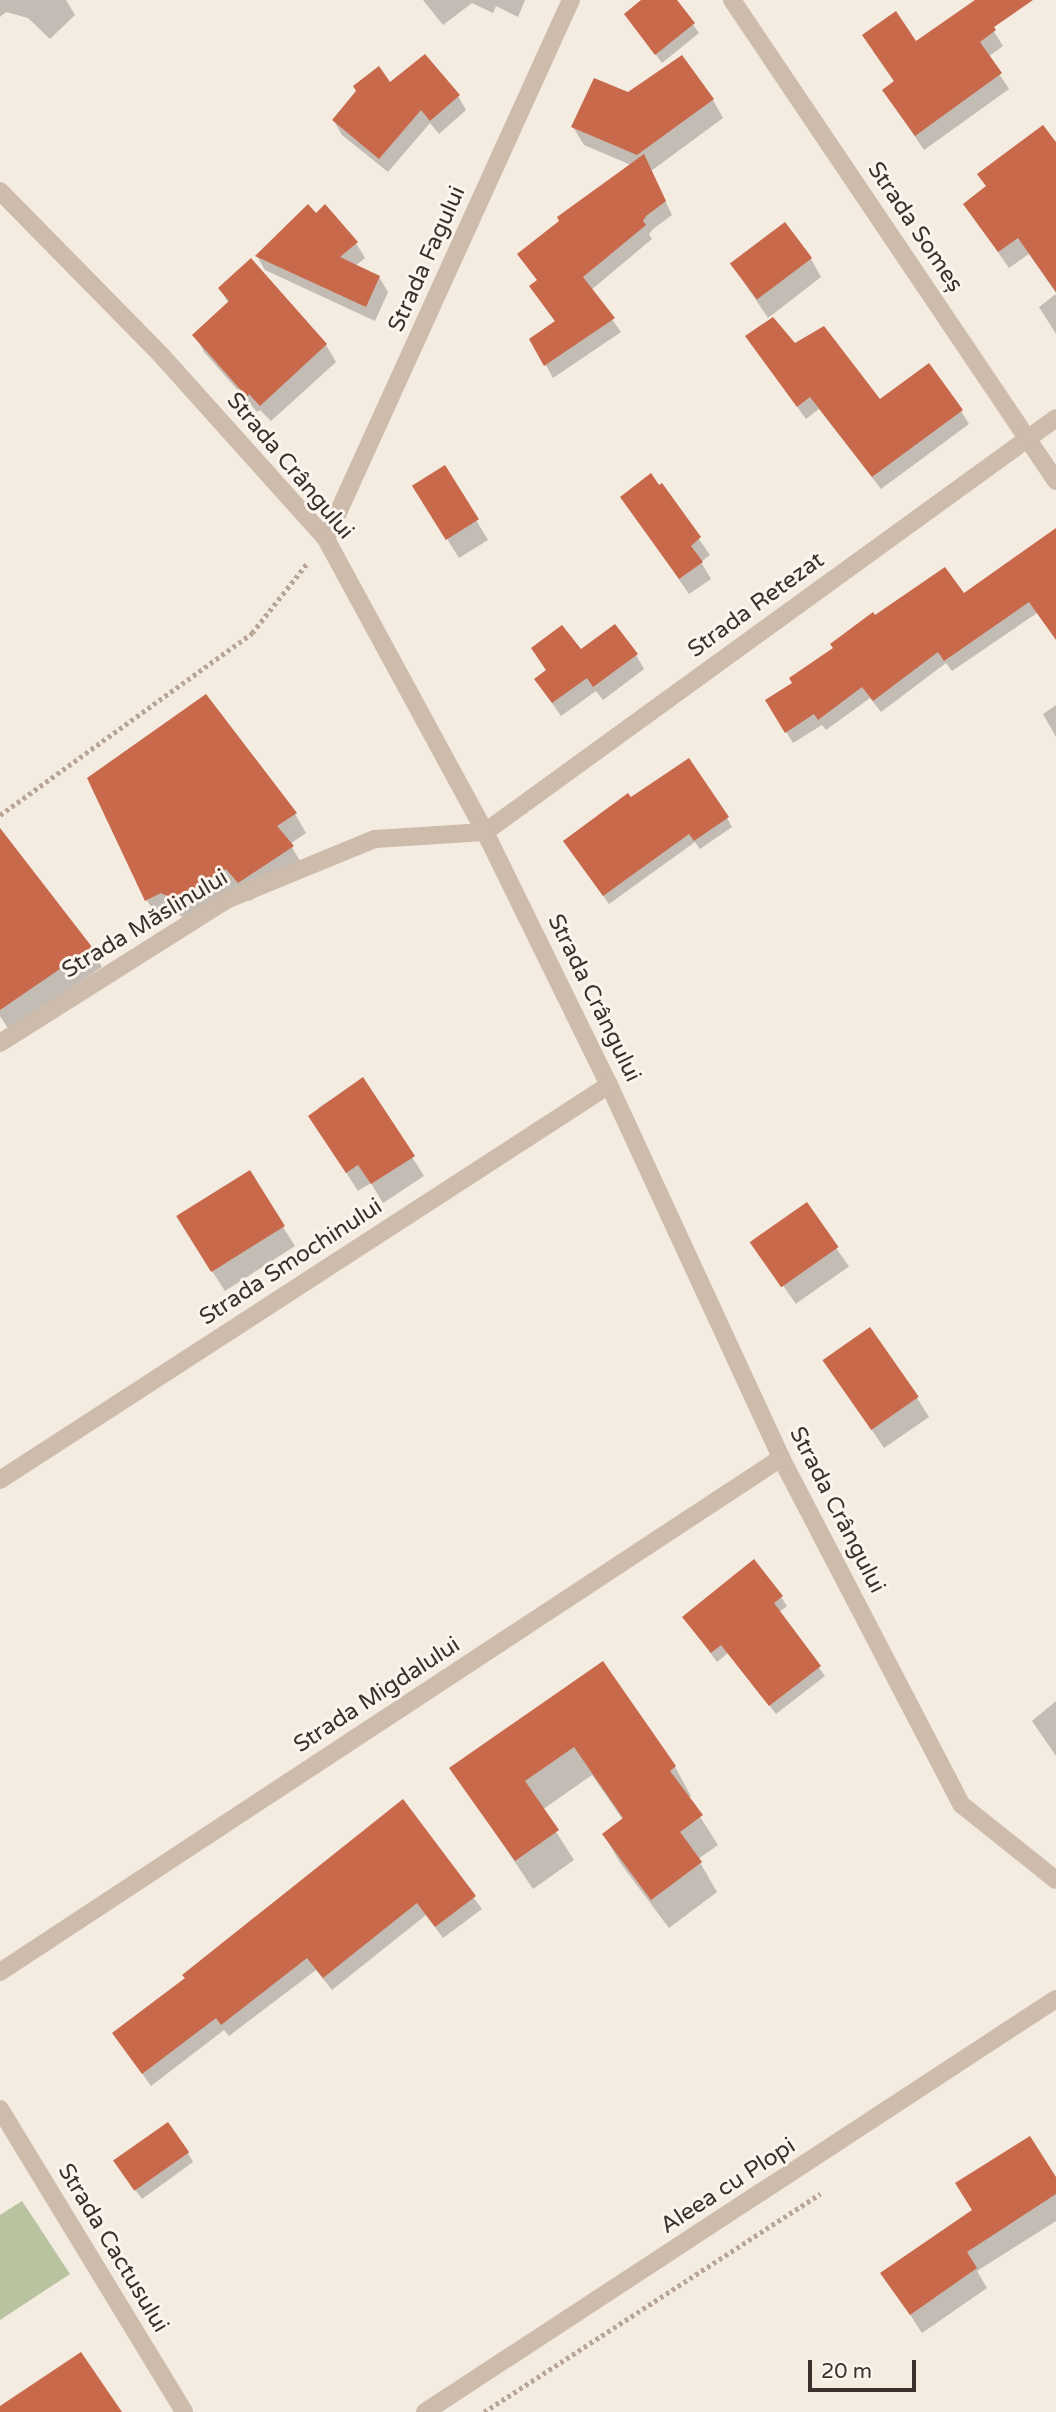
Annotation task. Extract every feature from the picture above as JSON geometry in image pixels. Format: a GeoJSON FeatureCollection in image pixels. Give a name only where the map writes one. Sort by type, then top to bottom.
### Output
{"type":"FeatureCollection","features":[{"type":"Feature","properties":{"kind":"street","name":"Strada Fagului"},"geometry":{"type":"LineString","coordinates":[[326,539],[571,0]]}},
{"type":"Feature","properties":{"kind":"street","name":"Strada Someș"},"geometry":{"type":"LineString","coordinates":[[732,0],[1056,481]]}},
{"type":"Feature","properties":{"kind":"street","name":"Strada Crângului"},"geometry":{"type":"LineString","coordinates":[[0,191],[162,356],[326,539],[485,832],[609,1085],[781,1458],[962,1805],[1056,1880]]}},
{"type":"Feature","properties":{"kind":"street","name":"Strada Retezat"},"geometry":{"type":"LineString","coordinates":[[485,832],[1056,418]]}},
{"type":"Feature","properties":{"kind":"street","name":"Strada Măslinului"},"geometry":{"type":"LineString","coordinates":[[0,1043],[226,900],[376,839],[485,832]]}},
{"type":"Feature","properties":{"kind":"street","name":"Strada Smochinului"},"geometry":{"type":"LineString","coordinates":[[0,1480],[609,1085]]}},
{"type":"Feature","properties":{"kind":"street","name":"Strada Migdalului"},"geometry":{"type":"LineString","coordinates":[[0,1972],[781,1458]]}},
{"type":"Feature","properties":{"kind":"street","name":"Aleea cu Plopi"},"geometry":{"type":"LineString","coordinates":[[425,2412],[1056,1999]]}},
{"type":"Feature","properties":{"kind":"street","name":"Strada Cactusului"},"geometry":{"type":"LineString","coordinates":[[0,2109],[184,2412]]}},
{"type":"Feature","properties":{"kind":"path"},"geometry":{"type":"LineString","coordinates":[[0,815],[252,633],[326,539]]}},
{"type":"Feature","properties":{"kind":"path"},"geometry":{"type":"LineString","coordinates":[[484,2412],[820,2194]]}},
{"type":"Feature","properties":{"kind":"green space"},"geometry":{"type":"Polygon","coordinates":[[[22,2201],[70,2274],[0,2320],[0,2215],[22,2201]]]}},
{"type":"Feature","properties":{"kind":"building"},"geometry":{"type":"Polygon","coordinates":[[[641,0],[677,0],[695,23],[655,55],[624,14],[641,0]]]}},
{"type":"Feature","properties":{"kind":"building"},"geometry":{"type":"Polygon","coordinates":[[[975,0],[1033,0],[994,27],[996,30],[980,42],[1002,73],[915,136],[882,90],[894,81],[862,35],[896,11],[916,41],[975,0]]]}},
{"type":"Feature","properties":{"kind":"building"},"geometry":{"type":"Polygon","coordinates":[[[425,54],[460,95],[430,121],[421,110],[379,159],[332,120],[356,91],[353,86],[379,66],[390,82],[425,54]]]}},
{"type":"Feature","properties":{"kind":"building"},"geometry":{"type":"Polygon","coordinates":[[[682,55],[714,99],[637,155],[571,127],[594,78],[628,92],[682,55]]]}},
{"type":"Feature","properties":{"kind":"building"},"geometry":{"type":"Polygon","coordinates":[[[1043,125],[1056,142],[1056,292],[1018,238],[998,252],[963,204],[986,186],[977,174],[1043,125]]]}},
{"type":"Feature","properties":{"kind":"building"},"geometry":{"type":"Polygon","coordinates":[[[644,154],[666,201],[646,216],[643,221],[646,225],[583,277],[615,318],[544,366],[529,339],[555,321],[529,286],[537,280],[517,254],[559,221],[557,217],[644,154]]]}},
{"type":"Feature","properties":{"kind":"building"},"geometry":{"type":"Polygon","coordinates":[[[308,204],[316,213],[325,204],[358,242],[340,257],[380,276],[366,307],[255,256],[308,204]]]}},
{"type":"Feature","properties":{"kind":"building"},"geometry":{"type":"Polygon","coordinates":[[[785,222],[812,258],[757,299],[730,264],[785,222]]]}},
{"type":"Feature","properties":{"kind":"building"},"geometry":{"type":"Polygon","coordinates":[[[251,258],[327,344],[260,406],[249,394],[247,397],[192,335],[229,301],[218,288],[251,258]]]}},
{"type":"Feature","properties":{"kind":"building"},"geometry":{"type":"Polygon","coordinates":[[[773,317],[795,343],[824,326],[880,399],[929,363],[963,410],[872,477],[810,397],[797,407],[745,336],[773,317]]]}},
{"type":"Feature","properties":{"kind":"building"},"geometry":{"type":"Polygon","coordinates":[[[445,465],[479,519],[446,540],[412,486],[445,465]]]}},
{"type":"Feature","properties":{"kind":"building"},"geometry":{"type":"Polygon","coordinates":[[[651,473],[659,485],[662,483],[701,537],[691,546],[703,562],[679,579],[620,497],[651,473]]]}},
{"type":"Feature","properties":{"kind":"building"},"geometry":{"type":"Polygon","coordinates":[[[1056,528],[1056,640],[1029,602],[944,661],[938,652],[873,701],[862,687],[818,720],[814,714],[785,733],[765,700],[792,683],[789,678],[833,648],[830,644],[873,612],[875,615],[945,567],[964,593],[1056,528]]]}},
{"type":"Feature","properties":{"kind":"building"},"geometry":{"type":"Polygon","coordinates":[[[615,624],[638,654],[593,687],[587,678],[552,703],[534,679],[546,670],[531,648],[562,625],[581,649],[615,624]]]}},
{"type":"Feature","properties":{"kind":"building"},"geometry":{"type":"Polygon","coordinates":[[[206,694],[297,813],[277,826],[294,846],[238,883],[226,869],[175,900],[161,893],[145,901],[87,778],[206,694]]]}},
{"type":"Feature","properties":{"kind":"building"},"geometry":{"type":"Polygon","coordinates":[[[689,758],[729,817],[694,841],[689,834],[603,896],[563,841],[628,793],[631,797],[689,758]]]}},
{"type":"Feature","properties":{"kind":"building"},"geometry":{"type":"Polygon","coordinates":[[[0,828],[92,947],[0,1010],[0,828]]]}},
{"type":"Feature","properties":{"kind":"building"},"geometry":{"type":"Polygon","coordinates":[[[363,1077],[415,1156],[371,1184],[358,1165],[346,1173],[308,1116],[363,1077]]]}},
{"type":"Feature","properties":{"kind":"building"},"geometry":{"type":"Polygon","coordinates":[[[250,1170],[285,1226],[211,1272],[176,1216],[250,1170]]]}},
{"type":"Feature","properties":{"kind":"building"},"geometry":{"type":"Polygon","coordinates":[[[807,1202],[839,1247],[781,1287],[750,1242],[807,1202]]]}},
{"type":"Feature","properties":{"kind":"building"},"geometry":{"type":"Polygon","coordinates":[[[870,1327],[919,1397],[871,1430],[822,1360],[870,1327]]]}},
{"type":"Feature","properties":{"kind":"building"},"geometry":{"type":"Polygon","coordinates":[[[754,1559],[783,1596],[774,1603],[821,1666],[769,1706],[721,1645],[711,1653],[682,1617],[754,1559]]]}},
{"type":"Feature","properties":{"kind":"building"},"geometry":{"type":"Polygon","coordinates":[[[603,1661],[676,1766],[670,1771],[703,1815],[680,1832],[702,1862],[651,1900],[602,1834],[623,1818],[574,1747],[525,1781],[559,1830],[515,1861],[449,1768],[603,1661]]]}},
{"type":"Feature","properties":{"kind":"building"},"geometry":{"type":"Polygon","coordinates":[[[403,1799],[476,1896],[435,1927],[417,1903],[323,1978],[307,1958],[221,2025],[216,2018],[142,2074],[112,2033],[185,1978],[182,1975],[403,1799]]]}},
{"type":"Feature","properties":{"kind":"building"},"geometry":{"type":"Polygon","coordinates":[[[168,2122],[189,2152],[134,2191],[113,2160],[168,2122]]]}},
{"type":"Feature","properties":{"kind":"building"},"geometry":{"type":"Polygon","coordinates":[[[1030,2136],[1056,2177],[1056,2194],[967,2252],[977,2268],[910,2315],[880,2273],[972,2210],[955,2183],[1030,2136]]]}},
{"type":"Feature","properties":{"kind":"building"},"geometry":{"type":"Polygon","coordinates":[[[81,2352],[122,2412],[0,2412],[0,2406],[81,2352]]]}}]}
